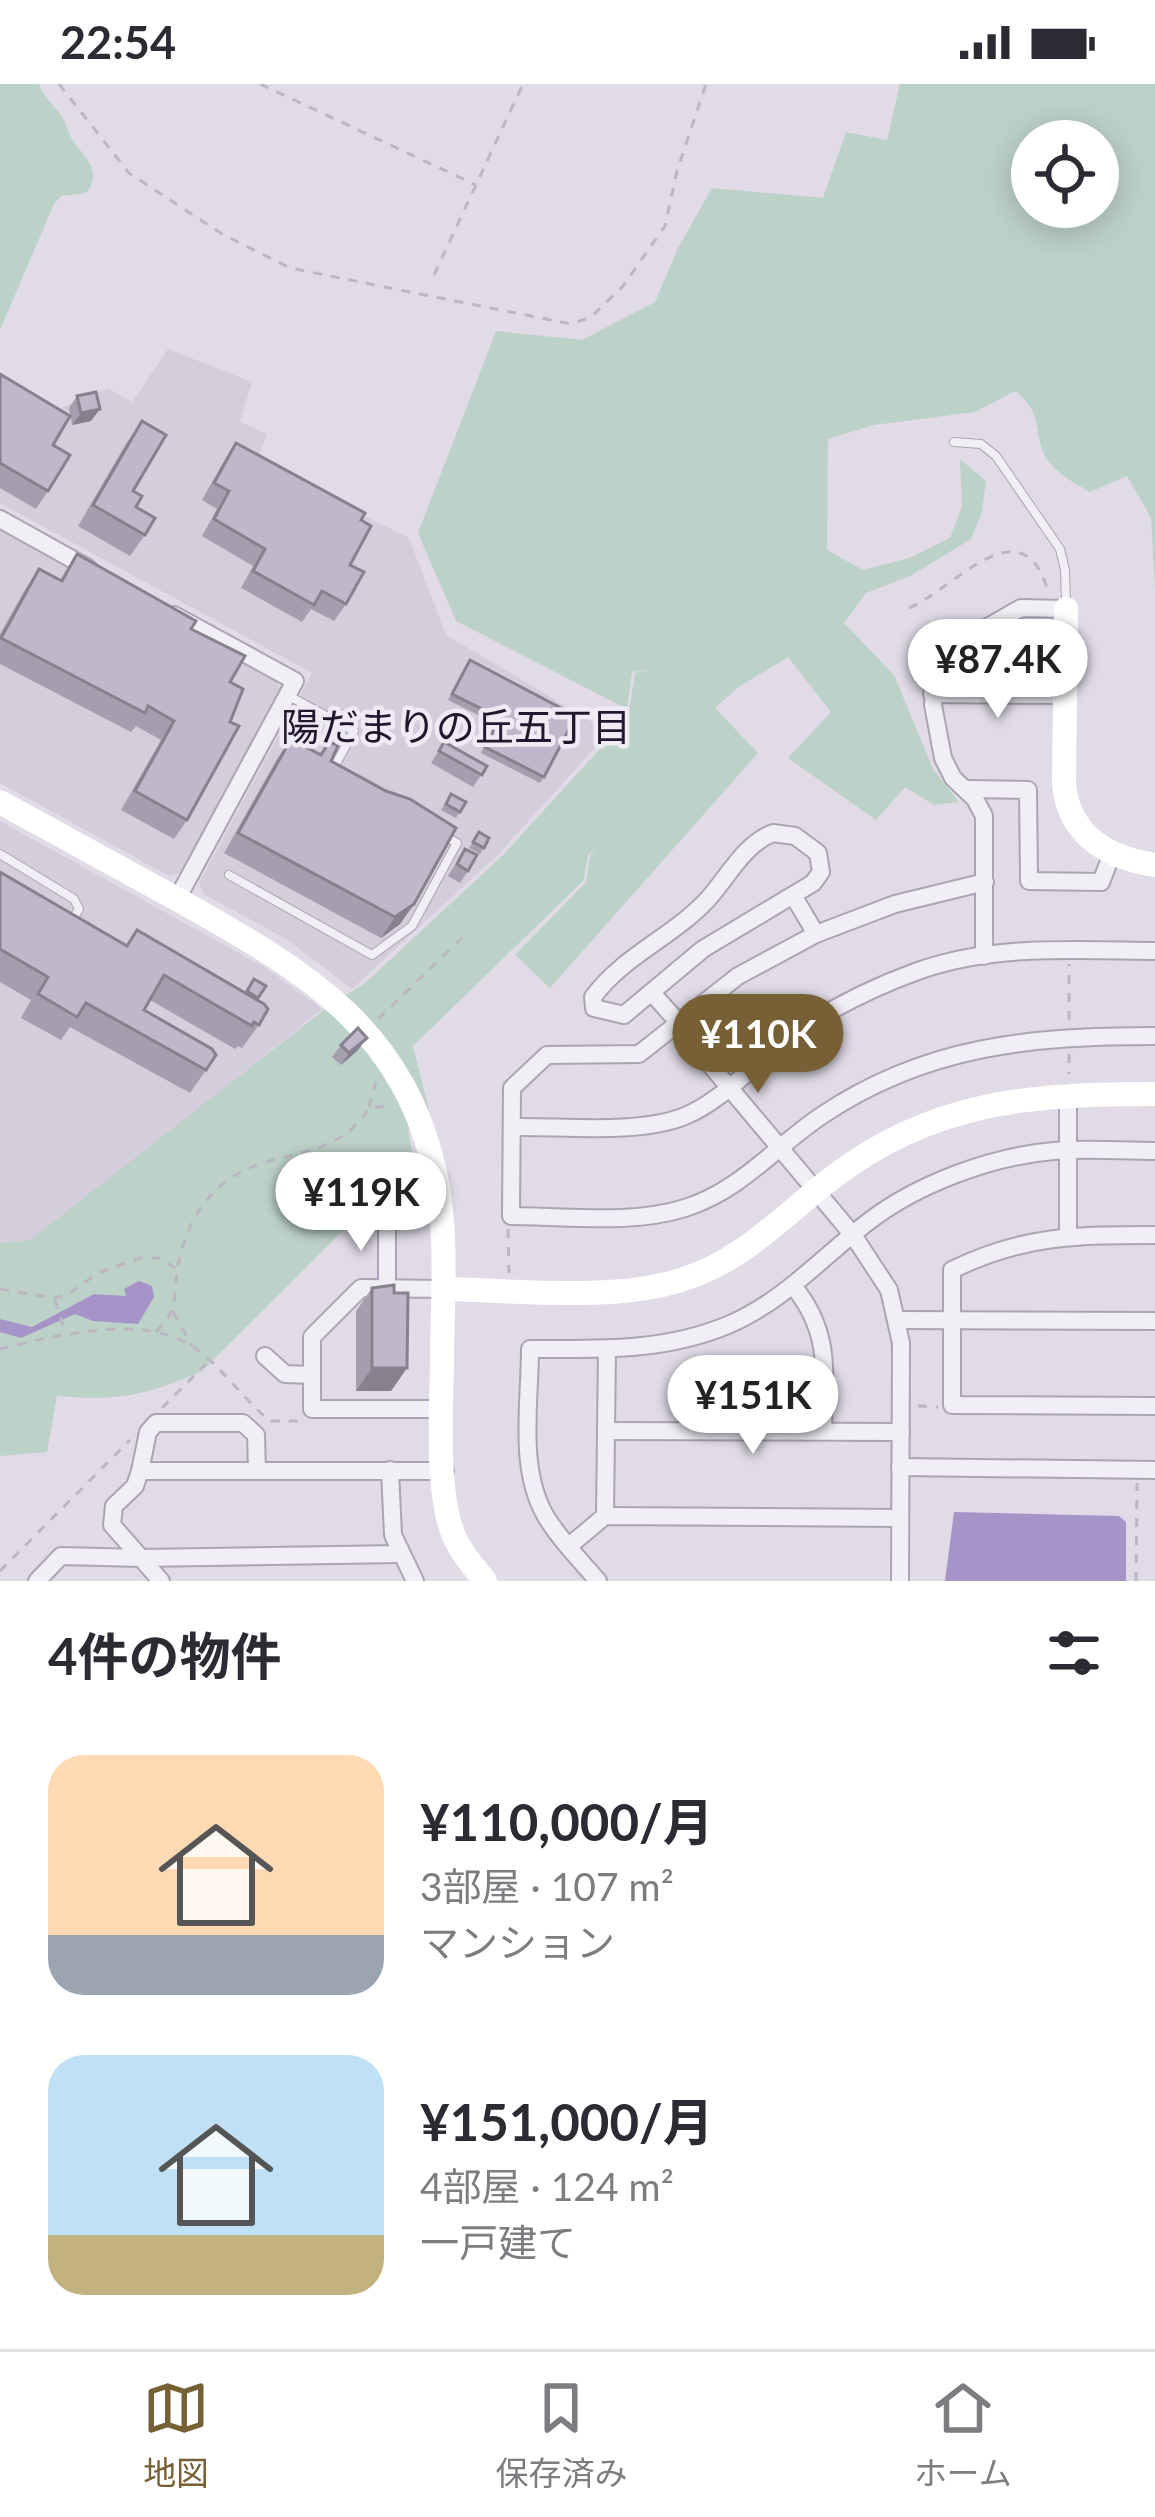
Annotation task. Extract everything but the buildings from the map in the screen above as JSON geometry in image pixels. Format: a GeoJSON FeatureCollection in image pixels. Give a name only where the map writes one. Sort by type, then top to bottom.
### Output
{"type":"FeatureCollection","features":[{"type":"Feature","properties":{"kind":"street"},"geometry":{"type":"LineString","coordinates":[[0,519],[100,574]]}},
{"type":"Feature","properties":{"kind":"street"},"geometry":{"type":"LineString","coordinates":[[160,608],[295,681],[177,899]]}},
{"type":"Feature","properties":{"kind":"street"},"geometry":{"type":"LineString","coordinates":[[984,956],[984,816],[943,758],[932,694],[936,672],[951,648],[1021,608],[1059,609],[1067,803],[1091,841],[1112,854],[1155,865]]}},
{"type":"Feature","properties":{"kind":"street"},"geometry":{"type":"LineString","coordinates":[[932,694],[1065,695]]}},
{"type":"Feature","properties":{"kind":"street"},"geometry":{"type":"LineString","coordinates":[[966,789],[1028,790],[1028,881],[1100,882],[1112,854]]}},
{"type":"Feature","properties":{"kind":"street"},"geometry":{"type":"LineString","coordinates":[[0,802],[308,976],[358,1022],[389,1064],[416,1117],[436,1181],[442,1289],[441,1409],[451,1531],[485,1581]]}},
{"type":"Feature","properties":{"kind":"street"},"geometry":{"type":"LineString","coordinates":[[788,833],[818,853],[822,866],[818,878],[794,897],[722,936],[624,1015],[600,1012],[591,1002],[625,962],[705,903],[760,839],[788,833]]}},
{"type":"Feature","properties":{"kind":"street"},"geometry":{"type":"LineString","coordinates":[[986,883],[895,904],[816,934],[738,976],[639,1054],[547,1055],[512,1088],[511,1216],[638,1217],[669,1212],[731,1187],[830,1110],[914,1068],[994,1045],[1069,1036],[1155,1036]]}},
{"type":"Feature","properties":{"kind":"street"},"geometry":{"type":"LineString","coordinates":[[794,897],[816,934]]}},
{"type":"Feature","properties":{"kind":"street"},"geometry":{"type":"LineString","coordinates":[[512,1127],[652,1125],[694,1112],[802,1028],[923,969],[984,956],[1070,950],[1155,952]]}},
{"type":"Feature","properties":{"kind":"street"},"geometry":{"type":"LineString","coordinates":[[652,993],[881,1274],[898,1320],[900,1581]]}},
{"type":"Feature","properties":{"kind":"street"},"geometry":{"type":"LineString","coordinates":[[441,1409],[311,1408],[311,1337],[361,1288],[611,1290],[679,1281],[754,1245],[816,1191],[884,1145],[938,1120],[1069,1088],[1155,1094]]}},
{"type":"Feature","properties":{"kind":"street"},"geometry":{"type":"LineString","coordinates":[[1068,1235],[1069,1088]]}},
{"type":"Feature","properties":{"kind":"street"},"geometry":{"type":"LineString","coordinates":[[598,1581],[547,1518],[531,1479],[530,1349],[648,1347],[697,1336],[748,1316],[794,1287],[886,1209],[976,1169],[1022,1156],[1069,1151],[1155,1151]]}},
{"type":"Feature","properties":{"kind":"street"},"geometry":{"type":"LineString","coordinates":[[387,1222],[387,1287]]}},
{"type":"Feature","properties":{"kind":"street"},"geometry":{"type":"LineString","coordinates":[[1155,1235],[1068,1235],[999,1250],[952,1270],[951,1320],[952,1405],[1155,1406]]}},
{"type":"Feature","properties":{"kind":"street"},"geometry":{"type":"LineString","coordinates":[[794,1287],[810,1307],[823,1339],[823,1431]]}},
{"type":"Feature","properties":{"kind":"street"},"geometry":{"type":"LineString","coordinates":[[898,1320],[1155,1321]]}},
{"type":"Feature","properties":{"kind":"street"},"geometry":{"type":"LineString","coordinates":[[605,1516],[607,1349]]}},
{"type":"Feature","properties":{"kind":"street"},"geometry":{"type":"LineString","coordinates":[[265,1356],[285,1374],[311,1375]]}},
{"type":"Feature","properties":{"kind":"street"},"geometry":{"type":"LineString","coordinates":[[161,1581],[112,1525],[114,1506],[135,1486],[148,1432],[156,1423],[243,1423],[256,1435],[257,1471]]}},
{"type":"Feature","properties":{"kind":"street"},"geometry":{"type":"LineString","coordinates":[[606,1431],[901,1432]]}},
{"type":"Feature","properties":{"kind":"street"},"geometry":{"type":"LineString","coordinates":[[900,1468],[1146,1470]]}},
{"type":"Feature","properties":{"kind":"street"},"geometry":{"type":"LineString","coordinates":[[390,1470],[393,1535],[415,1581]]}},
{"type":"Feature","properties":{"kind":"street"},"geometry":{"type":"LineString","coordinates":[[140,1471],[445,1471]]}},
{"type":"Feature","properties":{"kind":"street"},"geometry":{"type":"LineString","coordinates":[[569,1546],[605,1516],[900,1518]]}},
{"type":"Feature","properties":{"kind":"street"},"geometry":{"type":"LineString","coordinates":[[37,1581],[61,1556],[399,1554]]}},
{"type":"Feature","properties":{"kind":"lane"},"geometry":{"type":"LineString","coordinates":[[954,442],[981,444],[996,456],[1054,540],[1066,570],[1059,609]]}},
{"type":"Feature","properties":{"kind":"lane"},"geometry":{"type":"LineString","coordinates":[[288,695],[354,731],[331,774],[343,781]]}},
{"type":"Feature","properties":{"kind":"lane"},"geometry":{"type":"LineString","coordinates":[[229,875],[372,955],[412,926],[458,843],[437,832]]}},
{"type":"Feature","properties":{"kind":"lane"},"geometry":{"type":"LineString","coordinates":[[0,854],[78,904],[77,915],[59,922]]}},
{"type":"Feature","properties":{"kind":"path"},"geometry":{"type":"LineString","coordinates":[[59,84],[129,173],[221,234],[290,268],[571,324],[591,316],[623,286],[665,226],[676,171],[706,84]]}},
{"type":"Feature","properties":{"kind":"path"},"geometry":{"type":"LineString","coordinates":[[260,84],[476,184]]}},
{"type":"Feature","properties":{"kind":"path"},"geometry":{"type":"LineString","coordinates":[[434,275],[523,84]]}},
{"type":"Feature","properties":{"kind":"path"},"geometry":{"type":"LineString","coordinates":[[909,608],[932,599],[991,555],[1016,551],[1038,567],[1059,609]]}},
{"type":"Feature","properties":{"kind":"path"},"geometry":{"type":"LineString","coordinates":[[372,1024],[463,937]]}},
{"type":"Feature","properties":{"kind":"path"},"geometry":{"type":"LineString","coordinates":[[1069,1088],[1070,950]]}},
{"type":"Feature","properties":{"kind":"path"},"geometry":{"type":"LineString","coordinates":[[154,1334],[172,1311],[177,1270],[194,1215],[230,1178],[276,1158],[315,1151],[356,1130],[369,1108],[379,1072]]}},
{"type":"Feature","properties":{"kind":"path"},"geometry":{"type":"LineString","coordinates":[[369,1108],[396,1104]]}},
{"type":"Feature","properties":{"kind":"path"},"geometry":{"type":"LineString","coordinates":[[509,1275],[511,1216]]}},
{"type":"Feature","properties":{"kind":"path"},"geometry":{"type":"LineString","coordinates":[[0,1289],[55,1298],[68,1295],[98,1273],[140,1258],[158,1258],[177,1270]]}},
{"type":"Feature","properties":{"kind":"path"},"geometry":{"type":"LineString","coordinates":[[55,1298],[65,1332]]}},
{"type":"Feature","properties":{"kind":"path"},"geometry":{"type":"LineString","coordinates":[[172,1311],[193,1346],[269,1420],[304,1420]]}},
{"type":"Feature","properties":{"kind":"path"},"geometry":{"type":"LineString","coordinates":[[0,1349],[65,1332],[154,1334],[193,1346]]}},
{"type":"Feature","properties":{"kind":"path"},"geometry":{"type":"LineString","coordinates":[[160,1410],[209,1361]]}},
{"type":"Feature","properties":{"kind":"path"},"geometry":{"type":"LineString","coordinates":[[910,1406],[952,1405]]}},
{"type":"Feature","properties":{"kind":"path"},"geometry":{"type":"LineString","coordinates":[[0,1571],[128,1442]]}},
{"type":"Feature","properties":{"kind":"path"},"geometry":{"type":"LineString","coordinates":[[1136,1581],[1146,1470]]}},
{"type":"Feature","properties":{"kind":"shaded area"},"geometry":{"type":"Polygon","coordinates":[[[168,349],[252,382],[240,422],[267,434],[257,462],[409,538],[446,635],[609,732],[500,853],[352,989],[288,940],[204,894],[199,883],[312,673],[0,503],[0,390],[44,415],[108,388],[132,402],[168,349]]]}},
{"type":"Feature","properties":{"kind":"shaded area"},"geometry":{"type":"Polygon","coordinates":[[[0,527],[278,681],[280,692],[180,873],[169,876],[0,783],[0,527]]]}},
{"type":"Feature","properties":{"kind":"shaded area"},"geometry":{"type":"Polygon","coordinates":[[[0,821],[266,968],[322,1009],[30,1240],[0,1243],[0,821]]]}},
{"type":"Feature","properties":{"kind":"shaded area"},"geometry":{"type":"Polygon","coordinates":[[[139,1281],[152,1286],[154,1297],[138,1324],[93,1321],[75,1314],[21,1338],[0,1332],[0,1319],[32,1327],[94,1294],[126,1296],[124,1289],[139,1281]]]}},
{"type":"Feature","properties":{"kind":"shaded area"},"geometry":{"type":"Polygon","coordinates":[[[954,1512],[1119,1516],[1126,1522],[1126,1581],[945,1581],[954,1512]]]}},
{"type":"Feature","properties":{"kind":"green space"},"geometry":{"type":"Polygon","coordinates":[[[0,84],[39,84],[88,160],[93,179],[86,193],[61,196],[54,204],[0,330],[0,84]]]}},
{"type":"Feature","properties":{"kind":"green space"},"geometry":{"type":"Polygon","coordinates":[[[900,84],[1155,84],[1155,588],[1151,518],[1127,476],[1090,492],[1063,475],[1043,453],[1032,409],[1015,391],[975,412],[874,425],[828,439],[827,550],[863,570],[909,558],[950,538],[962,506],[960,459],[986,481],[982,512],[971,539],[910,576],[866,593],[844,623],[894,675],[933,769],[959,802],[934,805],[905,787],[876,820],[788,758],[831,712],[788,657],[737,688],[715,708],[758,753],[550,988],[515,955],[586,882],[595,849],[588,855],[584,880],[413,1046],[429,1110],[408,1130],[414,1160],[202,1371],[131,1395],[57,1396],[47,1452],[0,1456],[0,1243],[30,1240],[325,1009],[365,983],[503,855],[628,718],[635,673],[650,670],[632,672],[627,709],[456,621],[418,533],[496,331],[582,340],[655,302],[712,188],[823,198],[846,132],[887,140],[900,84]]]}},
{"type":"Feature","properties":{"kind":"district","name":"陽だまりの丘五丁目"},"geometry":{"type":"Point","coordinates":[456,726]}}]}
